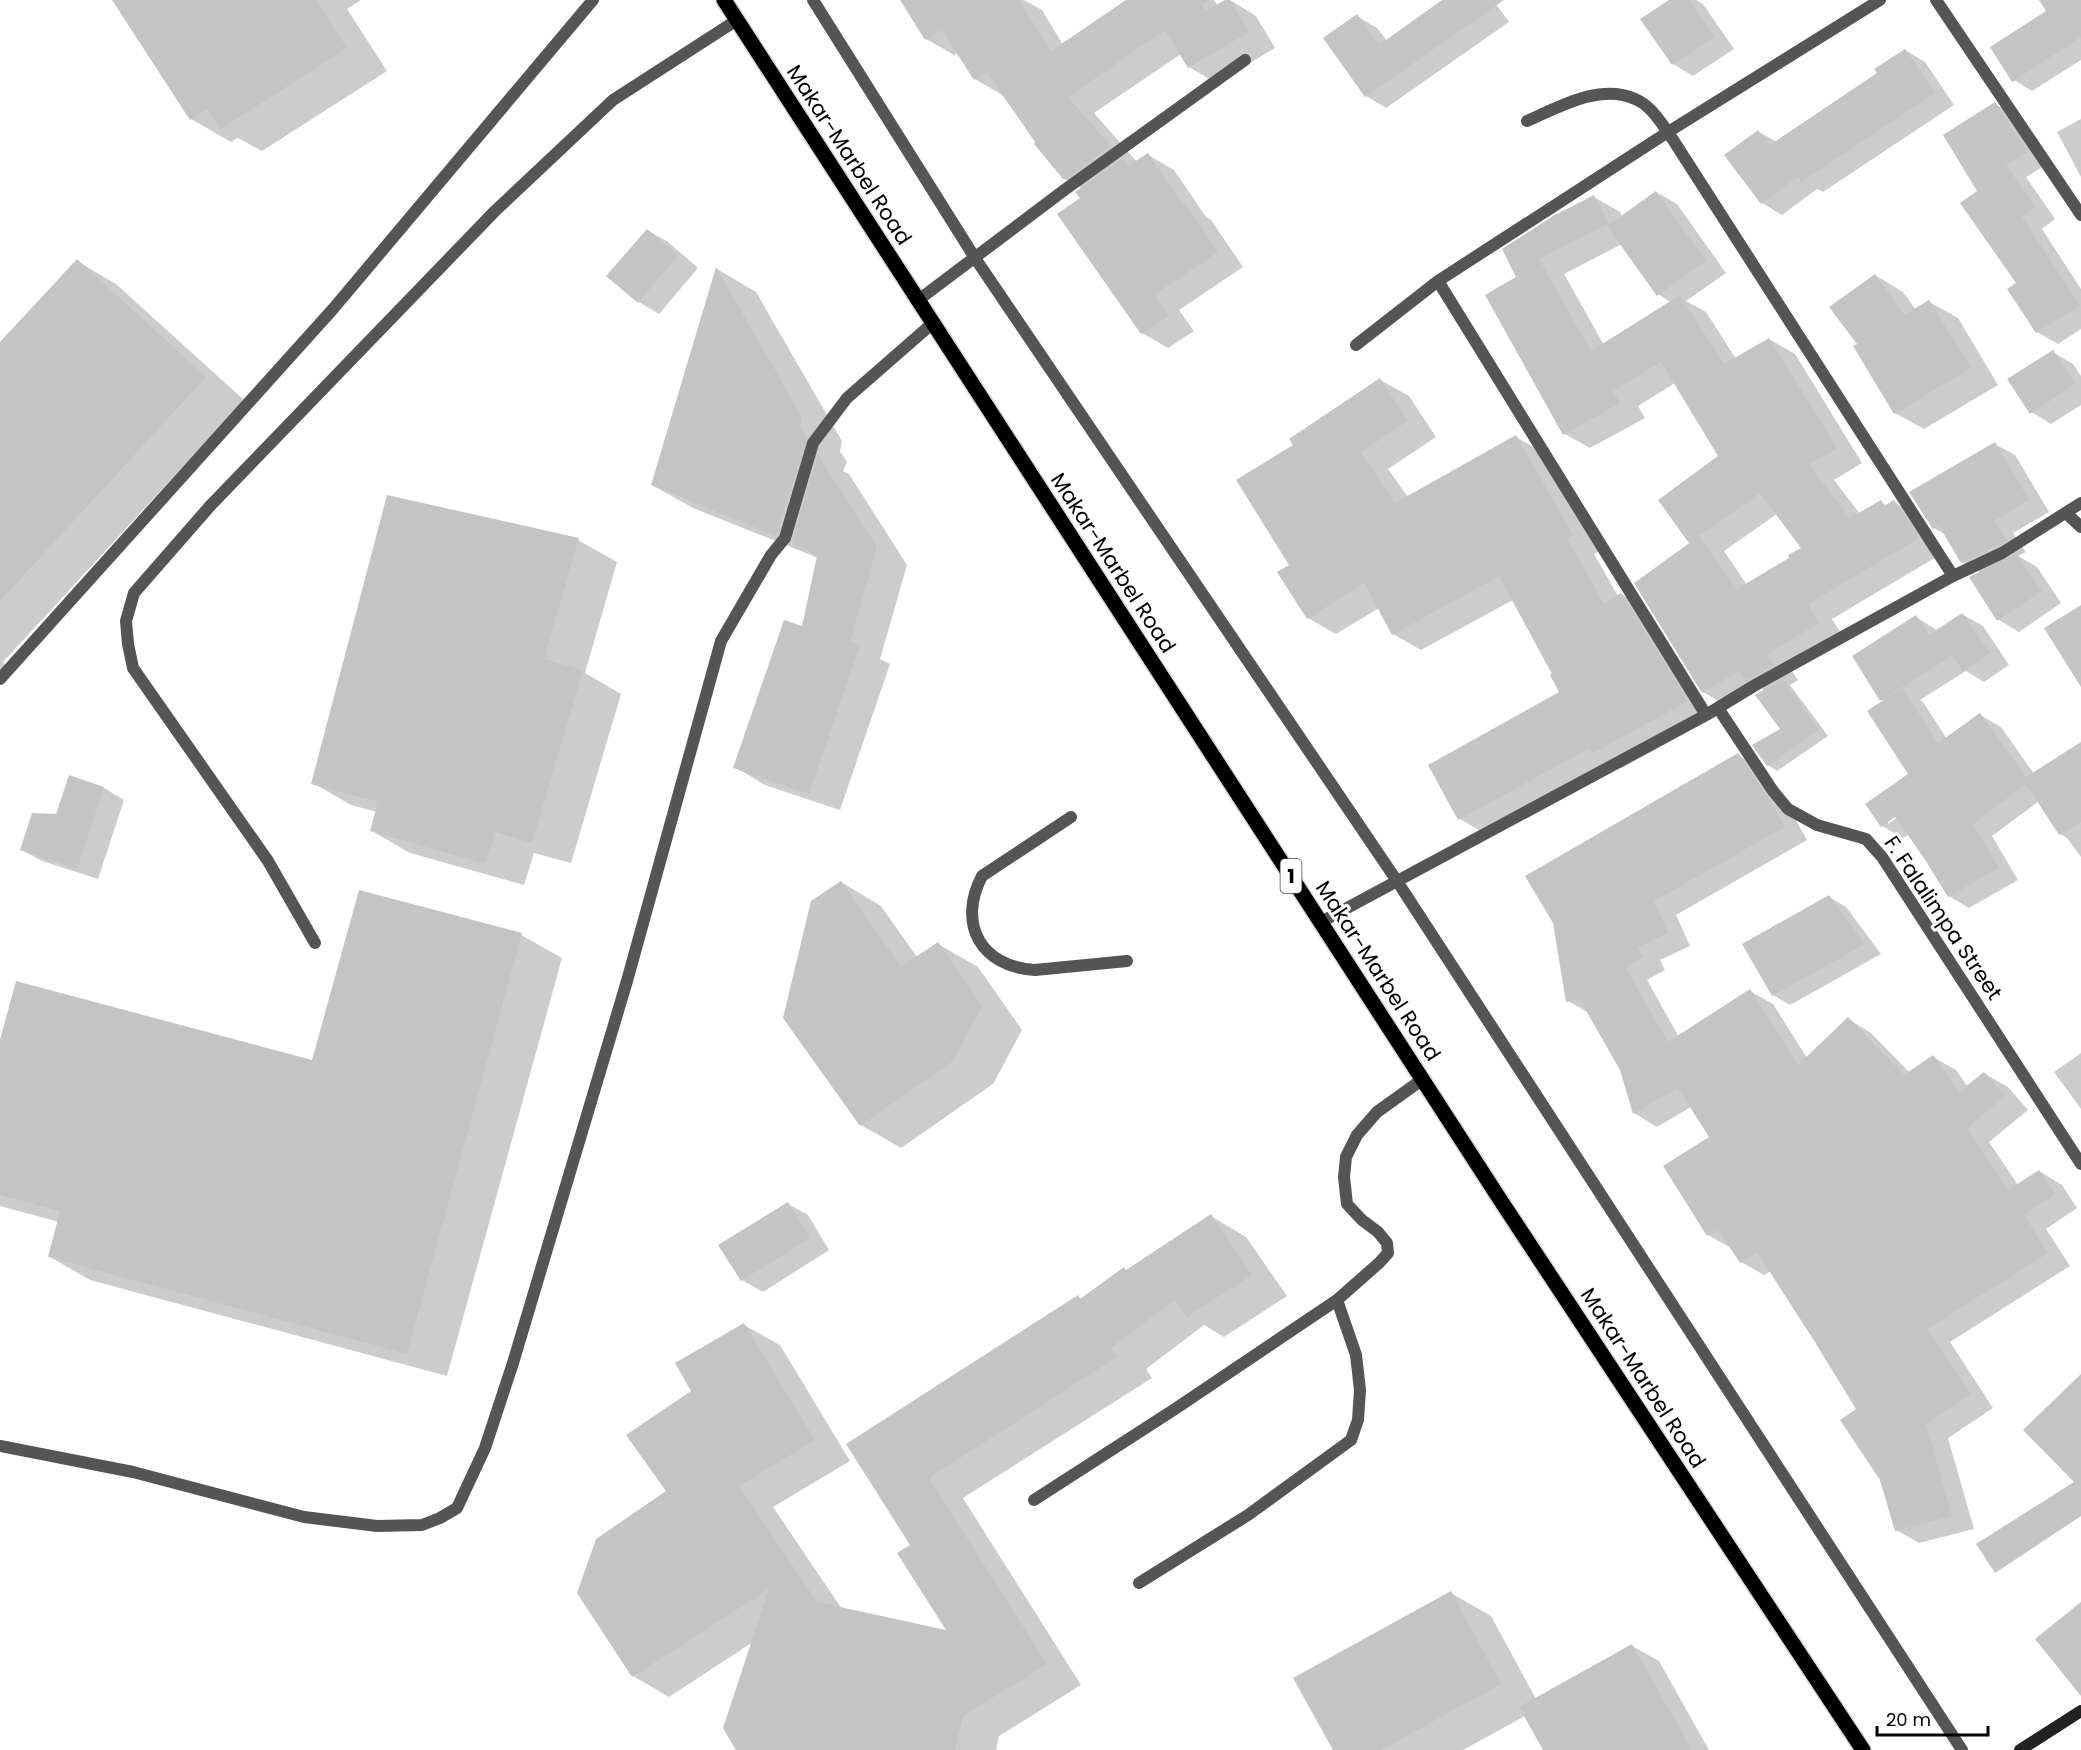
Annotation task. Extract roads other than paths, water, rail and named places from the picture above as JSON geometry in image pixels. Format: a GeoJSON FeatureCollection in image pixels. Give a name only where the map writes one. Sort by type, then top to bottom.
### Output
{"type":"FeatureCollection","features":[{"type":"Feature","properties":{"kind":"main road","name":"Makar-Marbel Road"},"geometry":{"type":"LineString","coordinates":[[724,0],[1501,1201],[1862,1750]]}},
{"type":"Feature","properties":{"kind":"street"},"geometry":{"type":"LineString","coordinates":[[0,679],[333,309],[592,0]]}},
{"type":"Feature","properties":{"kind":"street"},"geometry":{"type":"LineString","coordinates":[[813,0],[975,258],[1397,881],[1962,1750]]}},
{"type":"Feature","properties":{"kind":"street"},"geometry":{"type":"LineString","coordinates":[[1356,345],[1438,281],[1668,132],[1880,0]]}},
{"type":"Feature","properties":{"kind":"street"},"geometry":{"type":"LineString","coordinates":[[1936,0],[2081,215]]}},
{"type":"Feature","properties":{"kind":"street"},"geometry":{"type":"LineString","coordinates":[[315,944],[268,861],[133,668],[126,621],[134,593],[210,506],[495,211],[613,100],[737,20]]}},
{"type":"Feature","properties":{"kind":"street"},"geometry":{"type":"LineString","coordinates":[[917,301],[1063,191],[1245,60]]}},
{"type":"Feature","properties":{"kind":"street"},"geometry":{"type":"LineString","coordinates":[[1527,121],[1583,98],[1611,94],[1635,99],[1653,112],[1953,576]]}},
{"type":"Feature","properties":{"kind":"street"},"geometry":{"type":"LineString","coordinates":[[1438,281],[1706,715]]}},
{"type":"Feature","properties":{"kind":"street"},"geometry":{"type":"LineString","coordinates":[[0,1446],[133,1472],[304,1516],[377,1526],[422,1525],[457,1509],[485,1448],[513,1363],[627,981],[721,642],[771,555],[784,538],[813,443],[847,398],[934,322]]}},
{"type":"Feature","properties":{"kind":"street"},"geometry":{"type":"LineString","coordinates":[[1321,922],[1706,715],[1757,684],[1953,576],[2002,553],[2081,503]]}},
{"type":"Feature","properties":{"kind":"street"},"geometry":{"type":"LineString","coordinates":[[2066,513],[2081,527]]}},
{"type":"Feature","properties":{"kind":"street","name":"F. Falalimpa Street"},"geometry":{"type":"LineString","coordinates":[[1718,708],[1773,791],[1788,809],[1817,825],[1866,839],[1882,857],[2081,1164]]}},
{"type":"Feature","properties":{"kind":"street"},"geometry":{"type":"LineString","coordinates":[[1071,817],[982,876],[971,905],[976,935],[994,958],[1021,969],[1035,970],[1127,961]]}},
{"type":"Feature","properties":{"kind":"street"},"geometry":{"type":"LineString","coordinates":[[1034,1500],[1336,1300],[1379,1263],[1388,1253],[1388,1243],[1347,1204],[1344,1177],[1346,1157],[1357,1135],[1377,1112],[1423,1079]]}},
{"type":"Feature","properties":{"kind":"street"},"geometry":{"type":"LineString","coordinates":[[1139,1583],[1248,1515],[1351,1440],[1358,1420],[1360,1390],[1356,1355],[1336,1300]]}},
{"type":"Feature","properties":{"kind":"street"},"geometry":{"type":"LineString","coordinates":[[2020,1750],[2081,1711]]}}]}
